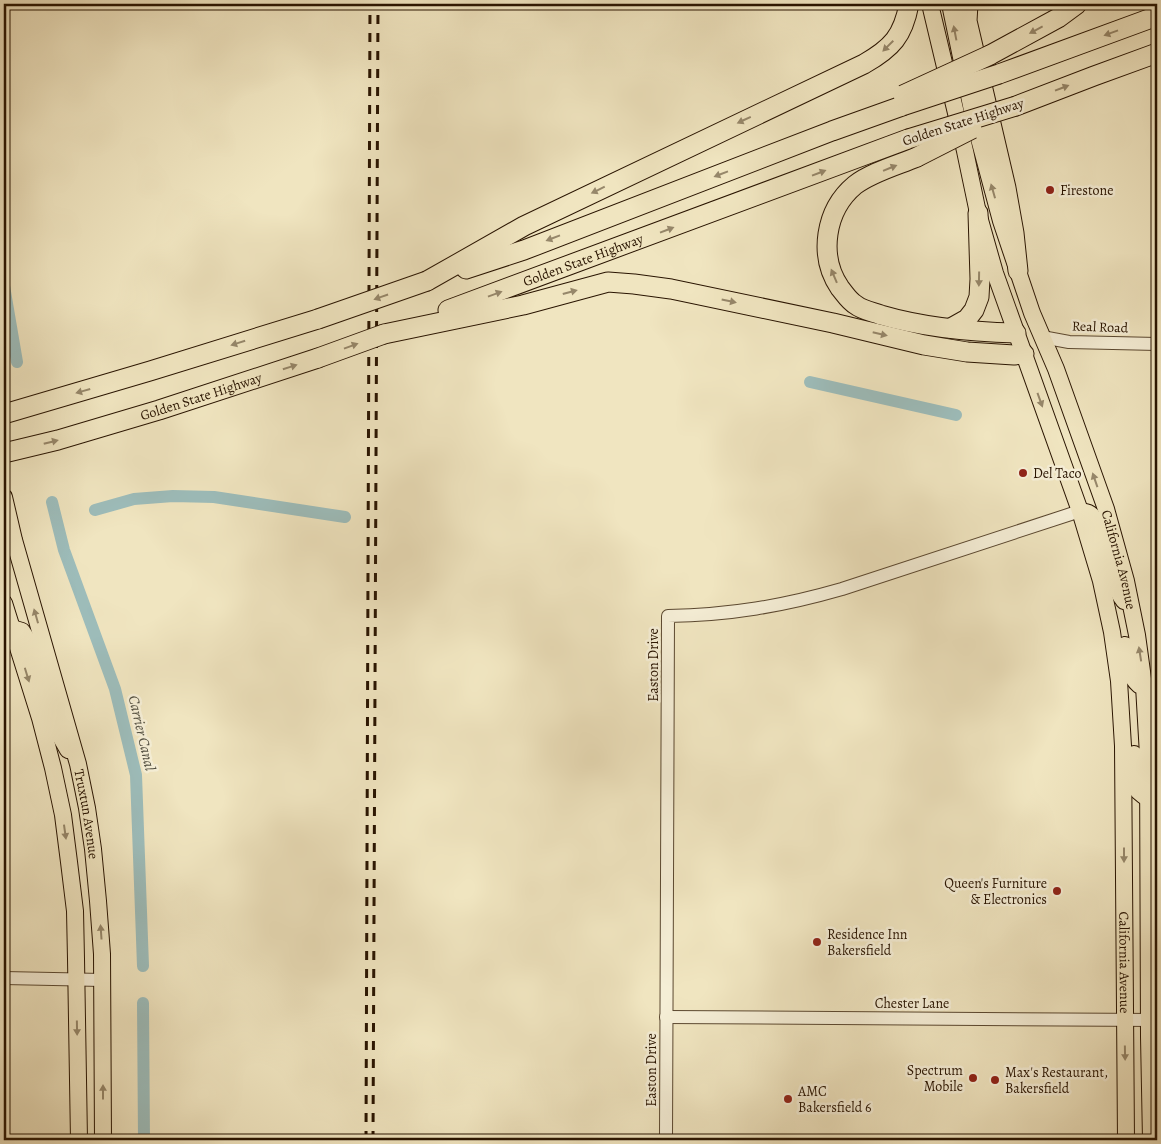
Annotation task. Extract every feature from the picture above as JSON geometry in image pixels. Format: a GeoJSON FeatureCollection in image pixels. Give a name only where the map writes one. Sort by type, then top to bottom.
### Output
{"type":"FeatureCollection","features":[{"type":"Feature","properties":{"kind":"highway"},"geometry":{"type":"LineString","coordinates":[[427,282],[524,226],[878,56],[889,47],[900,32],[906,19],[909,4]]}},
{"type":"Feature","properties":{"kind":"highway"},"geometry":{"type":"LineString","coordinates":[[4,414],[318,319],[524,250],[832,132],[901,101],[990,55],[1058,18],[1077,4]]}},
{"type":"Feature","properties":{"kind":"highway"},"geometry":{"type":"LineString","coordinates":[[966,10],[1006,188],[1018,271]]}},
{"type":"Feature","properties":{"kind":"highway"},"geometry":{"type":"LineString","coordinates":[[901,101],[999,74],[1157,16]]}},
{"type":"Feature","properties":{"kind":"highway","name":"Golden State Highway"},"geometry":{"type":"LineString","coordinates":[[4,453],[67,438],[318,358],[523,284],[908,139],[1016,106],[1157,54]]}},
{"type":"Feature","properties":{"kind":"highway"},"geometry":{"type":"LineString","coordinates":[[1016,106],[918,157],[868,177],[855,185],[835,210],[829,225],[827,239],[827,255],[836,282],[856,306],[896,319],[951,328],[1016,333]]}},
{"type":"Feature","properties":{"kind":"highway"},"geometry":{"type":"LineString","coordinates":[[951,328],[967,319],[974,310],[979,297],[978,213]]}},
{"type":"Feature","properties":{"kind":"highway"},"geometry":{"type":"LineString","coordinates":[[384,334],[523,305],[608,282],[671,289],[814,319],[924,345],[967,352],[1024,354]]}},
{"type":"Feature","properties":{"kind":"main road","name":"California Avenue"},"geometry":{"type":"LineString","coordinates":[[930,4],[978,213],[995,273],[1094,554],[1107,608],[1116,658],[1122,703],[1126,1140]]}},
{"type":"Feature","properties":{"kind":"main road","name":"California Avenue"},"geometry":{"type":"LineString","coordinates":[[950,4],[974,120],[999,212],[1032,313],[1056,369],[1106,509],[1133,613],[1144,686],[1148,755],[1153,1020],[1151,1140]]}},
{"type":"Feature","properties":{"kind":"main road"},"geometry":{"type":"LineString","coordinates":[[1016,333],[1042,337]]}},
{"type":"Feature","properties":{"kind":"main road"},"geometry":{"type":"LineString","coordinates":[[1024,354],[1042,337]]}},
{"type":"Feature","properties":{"kind":"main road","name":"Truxtun Avenue"},"geometry":{"type":"LineString","coordinates":[[4,497],[14,540],[78,764],[87,808],[95,866],[102,946],[103,1140]]}},
{"type":"Feature","properties":{"kind":"main road"},"geometry":{"type":"LineString","coordinates":[[1080,511],[1087,512],[1095,519],[1116,588],[1133,613]]}},
{"type":"Feature","properties":{"kind":"main road","name":"Truxtun Avenue"},"geometry":{"type":"LineString","coordinates":[[4,603],[8,629],[40,718],[53,768],[70,862],[74,911],[79,1140]]}},
{"type":"Feature","properties":{"kind":"main road"},"geometry":{"type":"LineString","coordinates":[[1107,608],[1119,620],[1132,678],[1139,685],[1144,686]]}},
{"type":"Feature","properties":{"kind":"main road"},"geometry":{"type":"LineString","coordinates":[[8,629],[22,631],[27,639],[57,731],[67,750],[78,764]]}},
{"type":"Feature","properties":{"kind":"main road"},"geometry":{"type":"LineString","coordinates":[[1122,703],[1133,719],[1135,774],[1138,791],[1144,796],[1148,796]]}},
{"type":"Feature","properties":{"kind":"street","name":"Real Road"},"geometry":{"type":"LineString","coordinates":[[1042,337],[1069,342],[1157,344]]}},
{"type":"Feature","properties":{"kind":"street","name":"Easton Drive"},"geometry":{"type":"LineString","coordinates":[[666,1140],[668,616],[727,613],[805,600],[1080,511]]}},
{"type":"Feature","properties":{"kind":"street"},"geometry":{"type":"LineString","coordinates":[[4,978],[102,980]]}},
{"type":"Feature","properties":{"kind":"street","name":"Chester Lane"},"geometry":{"type":"LineString","coordinates":[[666,1017],[1153,1020]]}},
{"type":"Feature","properties":{"kind":"waterway","name":"Carrier Canal"},"geometry":{"type":"LineString","coordinates":[[4,286],[17,362]]}},
{"type":"Feature","properties":{"kind":"waterway"},"geometry":{"type":"LineString","coordinates":[[810,382],[956,415]]}},
{"type":"Feature","properties":{"kind":"waterway"},"geometry":{"type":"LineString","coordinates":[[95,510],[134,499],[173,496],[214,497],[345,517]]}},
{"type":"Feature","properties":{"kind":"waterway","name":"Carrier Canal"},"geometry":{"type":"LineString","coordinates":[[52,502],[64,550],[115,689],[136,775],[143,966]]}},
{"type":"Feature","properties":{"kind":"waterway","name":"Carrier Canal"},"geometry":{"type":"LineString","coordinates":[[143,1003],[144,1140]]}},
{"type":"Feature","properties":{"kind":"railway"},"geometry":{"type":"LineString","coordinates":[[366,1140],[370,4]]}},
{"type":"Feature","properties":{"kind":"railway"},"geometry":{"type":"LineString","coordinates":[[373,1140],[378,4]]}},
{"type":"Feature","properties":{"kind":"place","name":"Firestone"},"geometry":{"type":"Point","coordinates":[1050,190]}},
{"type":"Feature","properties":{"kind":"place","name":"Del Taco"},"geometry":{"type":"Point","coordinates":[1023,473]}},
{"type":"Feature","properties":{"kind":"place","name":"Queen's Furniture & Electronics"},"geometry":{"type":"Point","coordinates":[1057,891]}},
{"type":"Feature","properties":{"kind":"place","name":"Residence Inn Bakersfield"},"geometry":{"type":"Point","coordinates":[817,942]}},
{"type":"Feature","properties":{"kind":"place","name":"Spectrum Mobile"},"geometry":{"type":"Point","coordinates":[973,1078]}},
{"type":"Feature","properties":{"kind":"place","name":"Max's Restaurant, Bakersfield"},"geometry":{"type":"Point","coordinates":[995,1080]}},
{"type":"Feature","properties":{"kind":"place","name":"AMC Bakersfield 6"},"geometry":{"type":"Point","coordinates":[788,1099]}}]}
